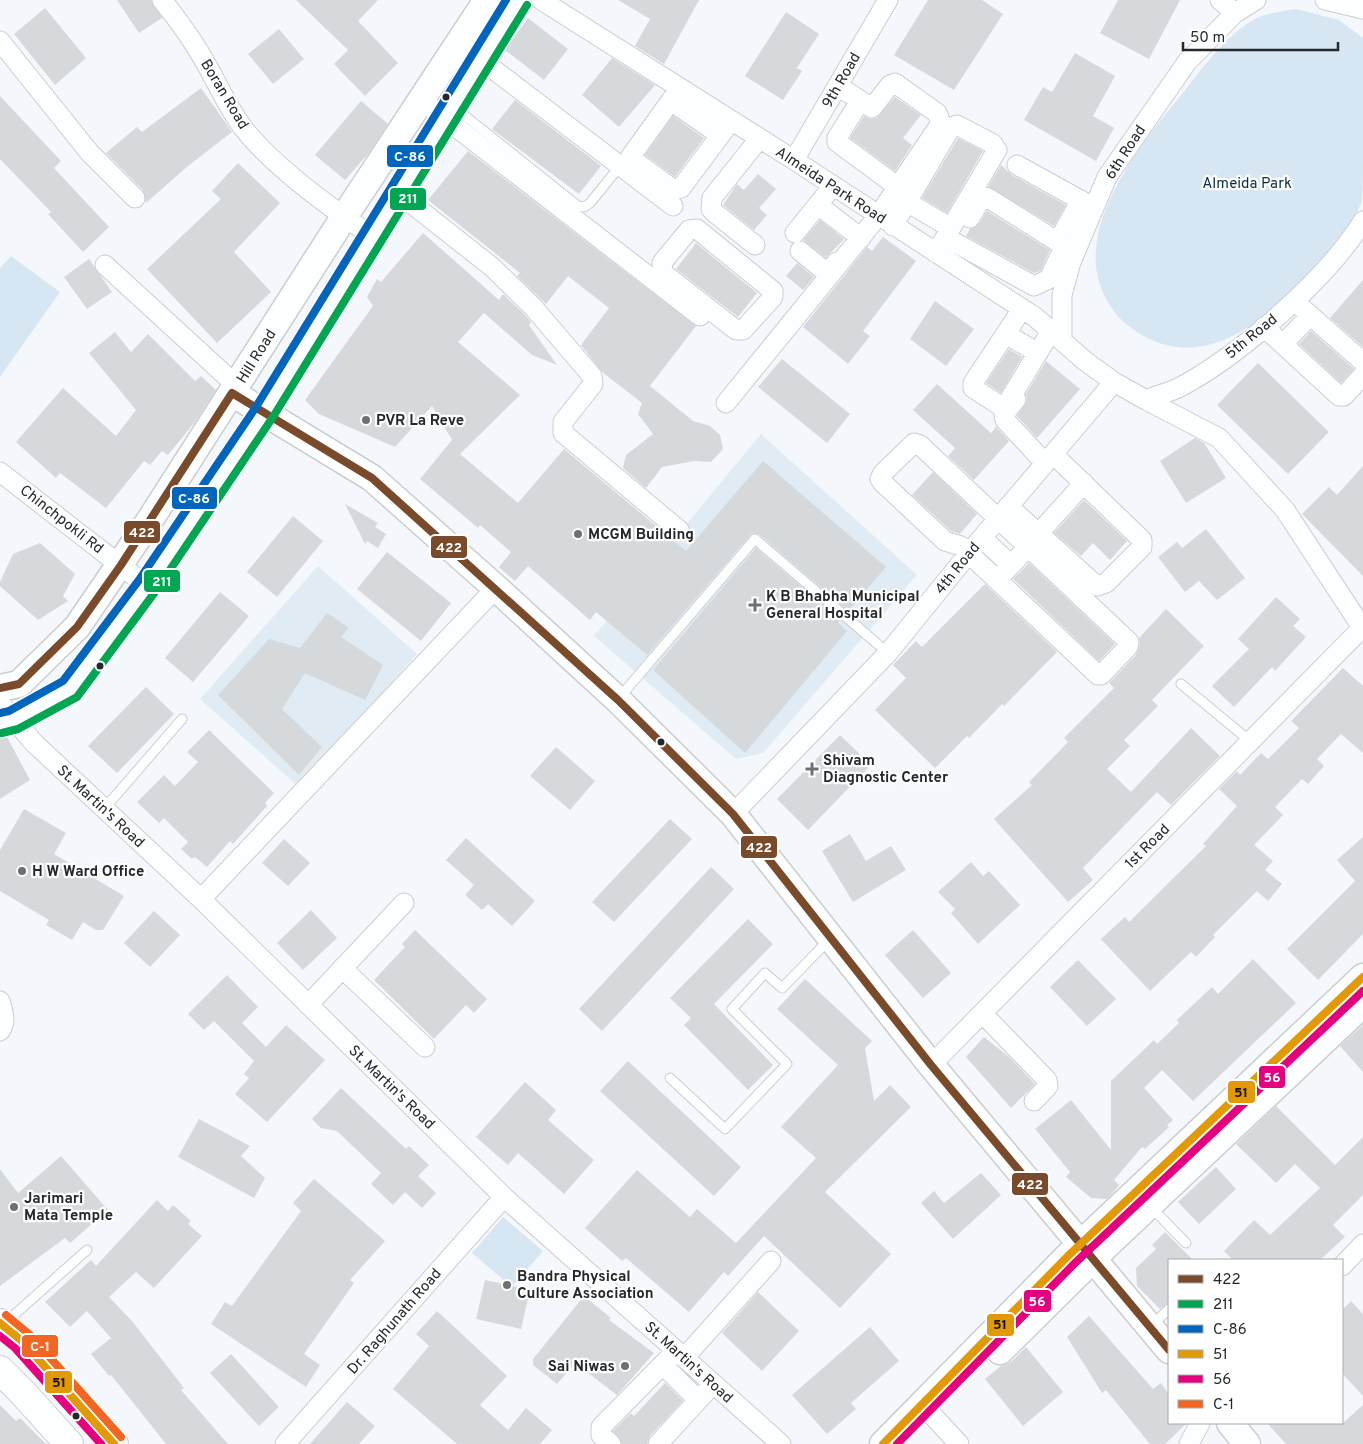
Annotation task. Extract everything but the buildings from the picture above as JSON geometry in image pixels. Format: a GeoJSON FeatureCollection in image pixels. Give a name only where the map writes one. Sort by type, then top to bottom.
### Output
{"type":"FeatureCollection","features":[{"type":"Feature","properties":{"kind":"main road","name":"Hill Road"},"geometry":{"type":"LineString","coordinates":[[4,699],[77,627],[121,565],[344,217],[487,0]]}},
{"type":"Feature","properties":{"kind":"main road"},"geometry":{"type":"LineString","coordinates":[[4,699],[70,689],[146,586],[264,412],[518,0]]}},
{"type":"Feature","properties":{"kind":"main road"},"geometry":{"type":"LineString","coordinates":[[234,390],[264,412],[372,478],[618,700],[733,814],[932,1065],[1168,1349]]}},
{"type":"Feature","properties":{"kind":"main road"},"geometry":{"type":"LineString","coordinates":[[883,1444],[928,1411],[1363,977]]}},
{"type":"Feature","properties":{"kind":"main road"},"geometry":{"type":"LineString","coordinates":[[1143,1198],[1363,1004]]}},
{"type":"Feature","properties":{"kind":"main road"},"geometry":{"type":"LineString","coordinates":[[1,1324],[22,1341],[114,1444]]}},
{"type":"Feature","properties":{"kind":"main road"},"geometry":{"type":"LineString","coordinates":[[0,1370],[69,1444]]}},
{"type":"Feature","properties":{"kind":"main road"},"geometry":{"type":"LineString","coordinates":[[906,1444],[928,1411]]}},
{"type":"Feature","properties":{"kind":"main road"},"geometry":{"type":"LineString","coordinates":[[1231,1424],[1247,1444]]}},
{"type":"Feature","properties":{"kind":"street","name":"Boran Road"},"geometry":{"type":"LineString","coordinates":[[162,0],[208,66],[244,128],[267,155],[344,217],[372,236]]}},
{"type":"Feature","properties":{"kind":"street","name":"Almeida Park Road"},"geometry":{"type":"LineString","coordinates":[[541,0],[725,128],[759,139],[794,160],[1022,309],[1114,382]]}},
{"type":"Feature","properties":{"kind":"street","name":"9th Road"},"geometry":{"type":"LineString","coordinates":[[794,160],[888,0]]}},
{"type":"Feature","properties":{"kind":"street"},"geometry":{"type":"LineString","coordinates":[[1220,0],[1235,13]]}},
{"type":"Feature","properties":{"kind":"street","name":"6th Road"},"geometry":{"type":"LineString","coordinates":[[1056,336],[1069,245],[1087,203],[1187,62],[1235,13],[1256,0]]}},
{"type":"Feature","properties":{"kind":"street"},"geometry":{"type":"LineString","coordinates":[[1325,0],[1363,9]]}},
{"type":"Feature","properties":{"kind":"street"},"geometry":{"type":"LineString","coordinates":[[0,41],[89,152],[135,198]]}},
{"type":"Feature","properties":{"kind":"street"},"geometry":{"type":"LineString","coordinates":[[481,60],[673,206]]}},
{"type":"Feature","properties":{"kind":"street"},"geometry":{"type":"LineString","coordinates":[[833,186],[818,205],[797,242],[827,273],[860,237],[886,221],[941,123],[940,116],[896,83],[890,85],[872,108],[838,86]]}},
{"type":"Feature","properties":{"kind":"street"},"geometry":{"type":"LineString","coordinates":[[675,95],[632,156],[633,160],[674,190],[681,188],[725,128]]}},
{"type":"Feature","properties":{"kind":"street"},"geometry":{"type":"LineString","coordinates":[[421,100],[449,112],[700,316]]}},
{"type":"Feature","properties":{"kind":"street"},"geometry":{"type":"LineString","coordinates":[[860,102],[836,138],[837,142],[954,236],[1034,286],[1049,279],[1069,245]]}},
{"type":"Feature","properties":{"kind":"street"},"geometry":{"type":"LineString","coordinates":[[902,195],[951,127],[957,125],[994,144],[996,150],[954,236]]}},
{"type":"Feature","properties":{"kind":"street"},"geometry":{"type":"LineString","coordinates":[[754,245],[715,213],[710,203],[759,139]]}},
{"type":"Feature","properties":{"kind":"street"},"geometry":{"type":"LineString","coordinates":[[1017,165],[1087,203]]}},
{"type":"Feature","properties":{"kind":"street"},"geometry":{"type":"LineString","coordinates":[[398,193],[492,267],[533,307],[592,376],[593,384],[563,422],[561,429],[563,433],[679,530]]}},
{"type":"Feature","properties":{"kind":"street"},"geometry":{"type":"LineString","coordinates":[[941,257],[954,236],[984,198],[1069,245]]}},
{"type":"Feature","properties":{"kind":"street"},"geometry":{"type":"LineString","coordinates":[[818,205],[860,237]]}},
{"type":"Feature","properties":{"kind":"street"},"geometry":{"type":"LineString","coordinates":[[1006,205],[1069,245]]}},
{"type":"Feature","properties":{"kind":"street","name":"5th Road"},"geometry":{"type":"LineString","coordinates":[[1146,400],[1182,386],[1231,354],[1264,327],[1322,273],[1363,221]]}},
{"type":"Feature","properties":{"kind":"street"},"geometry":{"type":"LineString","coordinates":[[697,229],[773,291],[773,298],[768,304],[746,327],[736,330],[669,278],[663,272],[662,263],[689,230],[697,229]]}},
{"type":"Feature","properties":{"kind":"street"},"geometry":{"type":"LineString","coordinates":[[726,402],[860,237]]}},
{"type":"Feature","properties":{"kind":"street"},"geometry":{"type":"LineString","coordinates":[[105,265],[234,390]]}},
{"type":"Feature","properties":{"kind":"street"},"geometry":{"type":"LineString","coordinates":[[1294,301],[1363,362]]}},
{"type":"Feature","properties":{"kind":"street"},"geometry":{"type":"LineString","coordinates":[[768,304],[792,322]]}},
{"type":"Feature","properties":{"kind":"street"},"geometry":{"type":"LineString","coordinates":[[1022,309],[972,386],[1002,407],[1006,405],[1038,353],[1056,336]]}},
{"type":"Feature","properties":{"kind":"street"},"geometry":{"type":"LineString","coordinates":[[1283,344],[1310,316]]}},
{"type":"Feature","properties":{"kind":"street"},"geometry":{"type":"LineString","coordinates":[[1264,327],[1340,396],[1344,396],[1363,375]]}},
{"type":"Feature","properties":{"kind":"street"},"geometry":{"type":"LineString","coordinates":[[1006,334],[1038,353]]}},
{"type":"Feature","properties":{"kind":"street"},"geometry":{"type":"LineString","coordinates":[[1033,540],[1129,642],[1128,648],[1101,675],[1098,675],[964,550],[945,541],[880,479],[883,473],[910,444],[916,443],[1033,540],[1095,584],[1101,586],[1142,547],[1142,540],[1084,483],[1049,458],[1006,420],[1004,415],[1056,336]]}},
{"type":"Feature","properties":{"kind":"street"},"geometry":{"type":"LineString","coordinates":[[1114,382],[1219,438],[1285,510],[1363,628]]}},
{"type":"Feature","properties":{"kind":"street","name":"4th Road"},"geometry":{"type":"LineString","coordinates":[[733,814],[888,653],[964,550],[982,538],[999,512],[1049,458],[1114,382]]}},
{"type":"Feature","properties":{"kind":"street","name":"Chinchpokli Rd"},"geometry":{"type":"LineString","coordinates":[[0,472],[146,586]]}},
{"type":"Feature","properties":{"kind":"street"},"geometry":{"type":"LineString","coordinates":[[997,580],[1084,483]]}},
{"type":"Feature","properties":{"kind":"street"},"geometry":{"type":"LineString","coordinates":[[964,550],[999,512]]}},
{"type":"Feature","properties":{"kind":"street"},"geometry":{"type":"LineString","coordinates":[[982,538],[1011,565]]}},
{"type":"Feature","properties":{"kind":"street"},"geometry":{"type":"LineString","coordinates":[[201,899],[496,588]]}},
{"type":"Feature","properties":{"kind":"street","name":"1st Road"},"geometry":{"type":"LineString","coordinates":[[932,1065],[1363,628]]}},
{"type":"Feature","properties":{"kind":"street","name":"St. Martin's Road"},"geometry":{"type":"LineString","coordinates":[[4,699],[104,809],[201,899],[504,1197],[781,1444]]}},
{"type":"Feature","properties":{"kind":"street"},"geometry":{"type":"LineString","coordinates":[[308,1005],[404,903]]}},
{"type":"Feature","properties":{"kind":"street"},"geometry":{"type":"LineString","coordinates":[[342,968],[425,1046]]}},
{"type":"Feature","properties":{"kind":"street"},"geometry":{"type":"LineString","coordinates":[[0,1000],[4,1012],[4,1026],[0,1031]]}},
{"type":"Feature","properties":{"kind":"street"},"geometry":{"type":"LineString","coordinates":[[982,1013],[1047,1080],[1048,1086],[1034,1101]]}},
{"type":"Feature","properties":{"kind":"street","name":"Dr. Raghunath Road"},"geometry":{"type":"LineString","coordinates":[[285,1444],[504,1197]]}},
{"type":"Feature","properties":{"kind":"street"},"geometry":{"type":"LineString","coordinates":[[1343,1265],[1363,1244]]}},
{"type":"Feature","properties":{"kind":"street"},"geometry":{"type":"LineString","coordinates":[[611,1444],[601,1435],[601,1427],[663,1365],[680,1354],[771,1262]]}},
{"type":"Feature","properties":{"kind":"street"},"geometry":{"type":"LineString","coordinates":[[663,1365],[698,1400]]}},
{"type":"Feature","properties":{"kind":"street"},"geometry":{"type":"LineString","coordinates":[[658,1444],[713,1384]]}},
{"type":"Feature","properties":{"kind":"street"},"geometry":{"type":"LineString","coordinates":[[928,1411],[959,1444]]}},
{"type":"Feature","properties":{"kind":"street"},"geometry":{"type":"LineString","coordinates":[[1189,1444],[1199,1424]]}},
{"type":"Feature","properties":{"kind":"lane"},"geometry":{"type":"LineString","coordinates":[[449,112],[578,206],[584,207],[590,203],[620,166]]}},
{"type":"Feature","properties":{"kind":"lane"},"geometry":{"type":"LineString","coordinates":[[618,700],[754,539],[888,653]]}},
{"type":"Feature","properties":{"kind":"lane"},"geometry":{"type":"LineString","coordinates":[[1181,684],[1250,741]]}},
{"type":"Feature","properties":{"kind":"lane"},"geometry":{"type":"LineString","coordinates":[[104,809],[182,719]]}},
{"type":"Feature","properties":{"kind":"lane"},"geometry":{"type":"LineString","coordinates":[[670,1078],[725,1129],[787,1064],[732,1009],[764,973],[782,988],[831,938]]}},
{"type":"Feature","properties":{"kind":"lane"},"geometry":{"type":"LineString","coordinates":[[1143,1198],[1186,1243]]}},
{"type":"Feature","properties":{"kind":"lane"},"geometry":{"type":"LineString","coordinates":[[1,1324],[87,1250]]}},
{"type":"Feature","properties":{"kind":"lane"},"geometry":{"type":"LineString","coordinates":[[1150,1327],[1168,1310]]}},
{"type":"Feature","properties":{"kind":"shaded area","name":"K B Bhabha Municipal General Hospital"},"geometry":{"type":"Polygon","coordinates":[[[761,434],[917,575],[763,753],[736,759],[594,636],[761,434]]]}},
{"type":"Feature","properties":{"kind":"shaded area"},"geometry":{"type":"Polygon","coordinates":[[[318,566],[417,654],[299,787],[200,699],[318,566]]]}},
{"type":"Feature","properties":{"kind":"green space","name":"Almeida Park"},"geometry":{"type":"Polygon","coordinates":[[[1296,9],[1339,20],[1363,38],[1363,187],[1362,201],[1358,211],[1339,239],[1310,272],[1271,311],[1249,327],[1226,339],[1201,346],[1177,347],[1151,340],[1126,324],[1119,317],[1106,300],[1102,290],[1096,270],[1096,249],[1104,213],[1122,175],[1145,140],[1221,47],[1245,25],[1257,18],[1271,13],[1296,9]]]}},
{"type":"Feature","properties":{"kind":"green space"},"geometry":{"type":"Polygon","coordinates":[[[11,256],[60,292],[0,377],[0,268],[11,256]]]}},
{"type":"Feature","properties":{"kind":"green space"},"geometry":{"type":"Polygon","coordinates":[[[503,1217],[543,1251],[512,1287],[472,1253],[503,1217]]]}},
{"type":"Feature","properties":{"kind":"transit line","name":"C-86"},"geometry":{"type":"LineString","coordinates":[[0,713],[9,711],[63,681],[139,580],[256,407],[506,0]]}},
{"type":"Feature","properties":{"kind":"transit line","name":"211"},"geometry":{"type":"LineString","coordinates":[[2,733],[18,729],[77,697],[155,592],[273,417],[527,5]]}},
{"type":"Feature","properties":{"kind":"transit line","name":"422"},"geometry":{"type":"LineString","coordinates":[[0,688],[19,684],[77,627],[121,565],[232,393],[372,478],[618,700],[733,814],[931,1065],[1168,1349]]}},
{"type":"Feature","properties":{"kind":"transit line","name":"51"},"geometry":{"type":"LineString","coordinates":[[883,1444],[1068,1256],[1363,977]]}},
{"type":"Feature","properties":{"kind":"transit line","name":"56"},"geometry":{"type":"LineString","coordinates":[[897,1444],[1075,1263],[1363,991]]}},
{"type":"Feature","properties":{"kind":"transit line","name":"C-1"},"geometry":{"type":"LineString","coordinates":[[6,1315],[29,1334],[121,1437]]}},
{"type":"Feature","properties":{"kind":"transit line","name":"51"},"geometry":{"type":"LineString","coordinates":[[0,1323],[22,1341],[114,1444]]}},
{"type":"Feature","properties":{"kind":"transit line","name":"56"},"geometry":{"type":"LineString","coordinates":[[0,1336],[15,1348],[101,1444]]}},
{"type":"Feature","properties":{"kind":"place","name":"PVR La Reve"},"geometry":{"type":"Point","coordinates":[366,420]}},
{"type":"Feature","properties":{"kind":"place","name":"MCGM Building"},"geometry":{"type":"Point","coordinates":[578,534]}},
{"type":"Feature","properties":{"kind":"place","name":"K B Bhabha Municipal General Hospital"},"geometry":{"type":"Point","coordinates":[755,605]}},
{"type":"Feature","properties":{"kind":"place","name":"Shivam Diagnostic Center"},"geometry":{"type":"Point","coordinates":[812,769]}},
{"type":"Feature","properties":{"kind":"place","name":"H W Ward Office"},"geometry":{"type":"Point","coordinates":[22,871]}},
{"type":"Feature","properties":{"kind":"place","name":"Jarimari Mata Temple"},"geometry":{"type":"Point","coordinates":[14,1207]}},
{"type":"Feature","properties":{"kind":"place","name":"Bandra Physical Culture Association"},"geometry":{"type":"Point","coordinates":[507,1285]}},
{"type":"Feature","properties":{"kind":"place","name":"Sai Niwas"},"geometry":{"type":"Point","coordinates":[625,1366]}}]}
